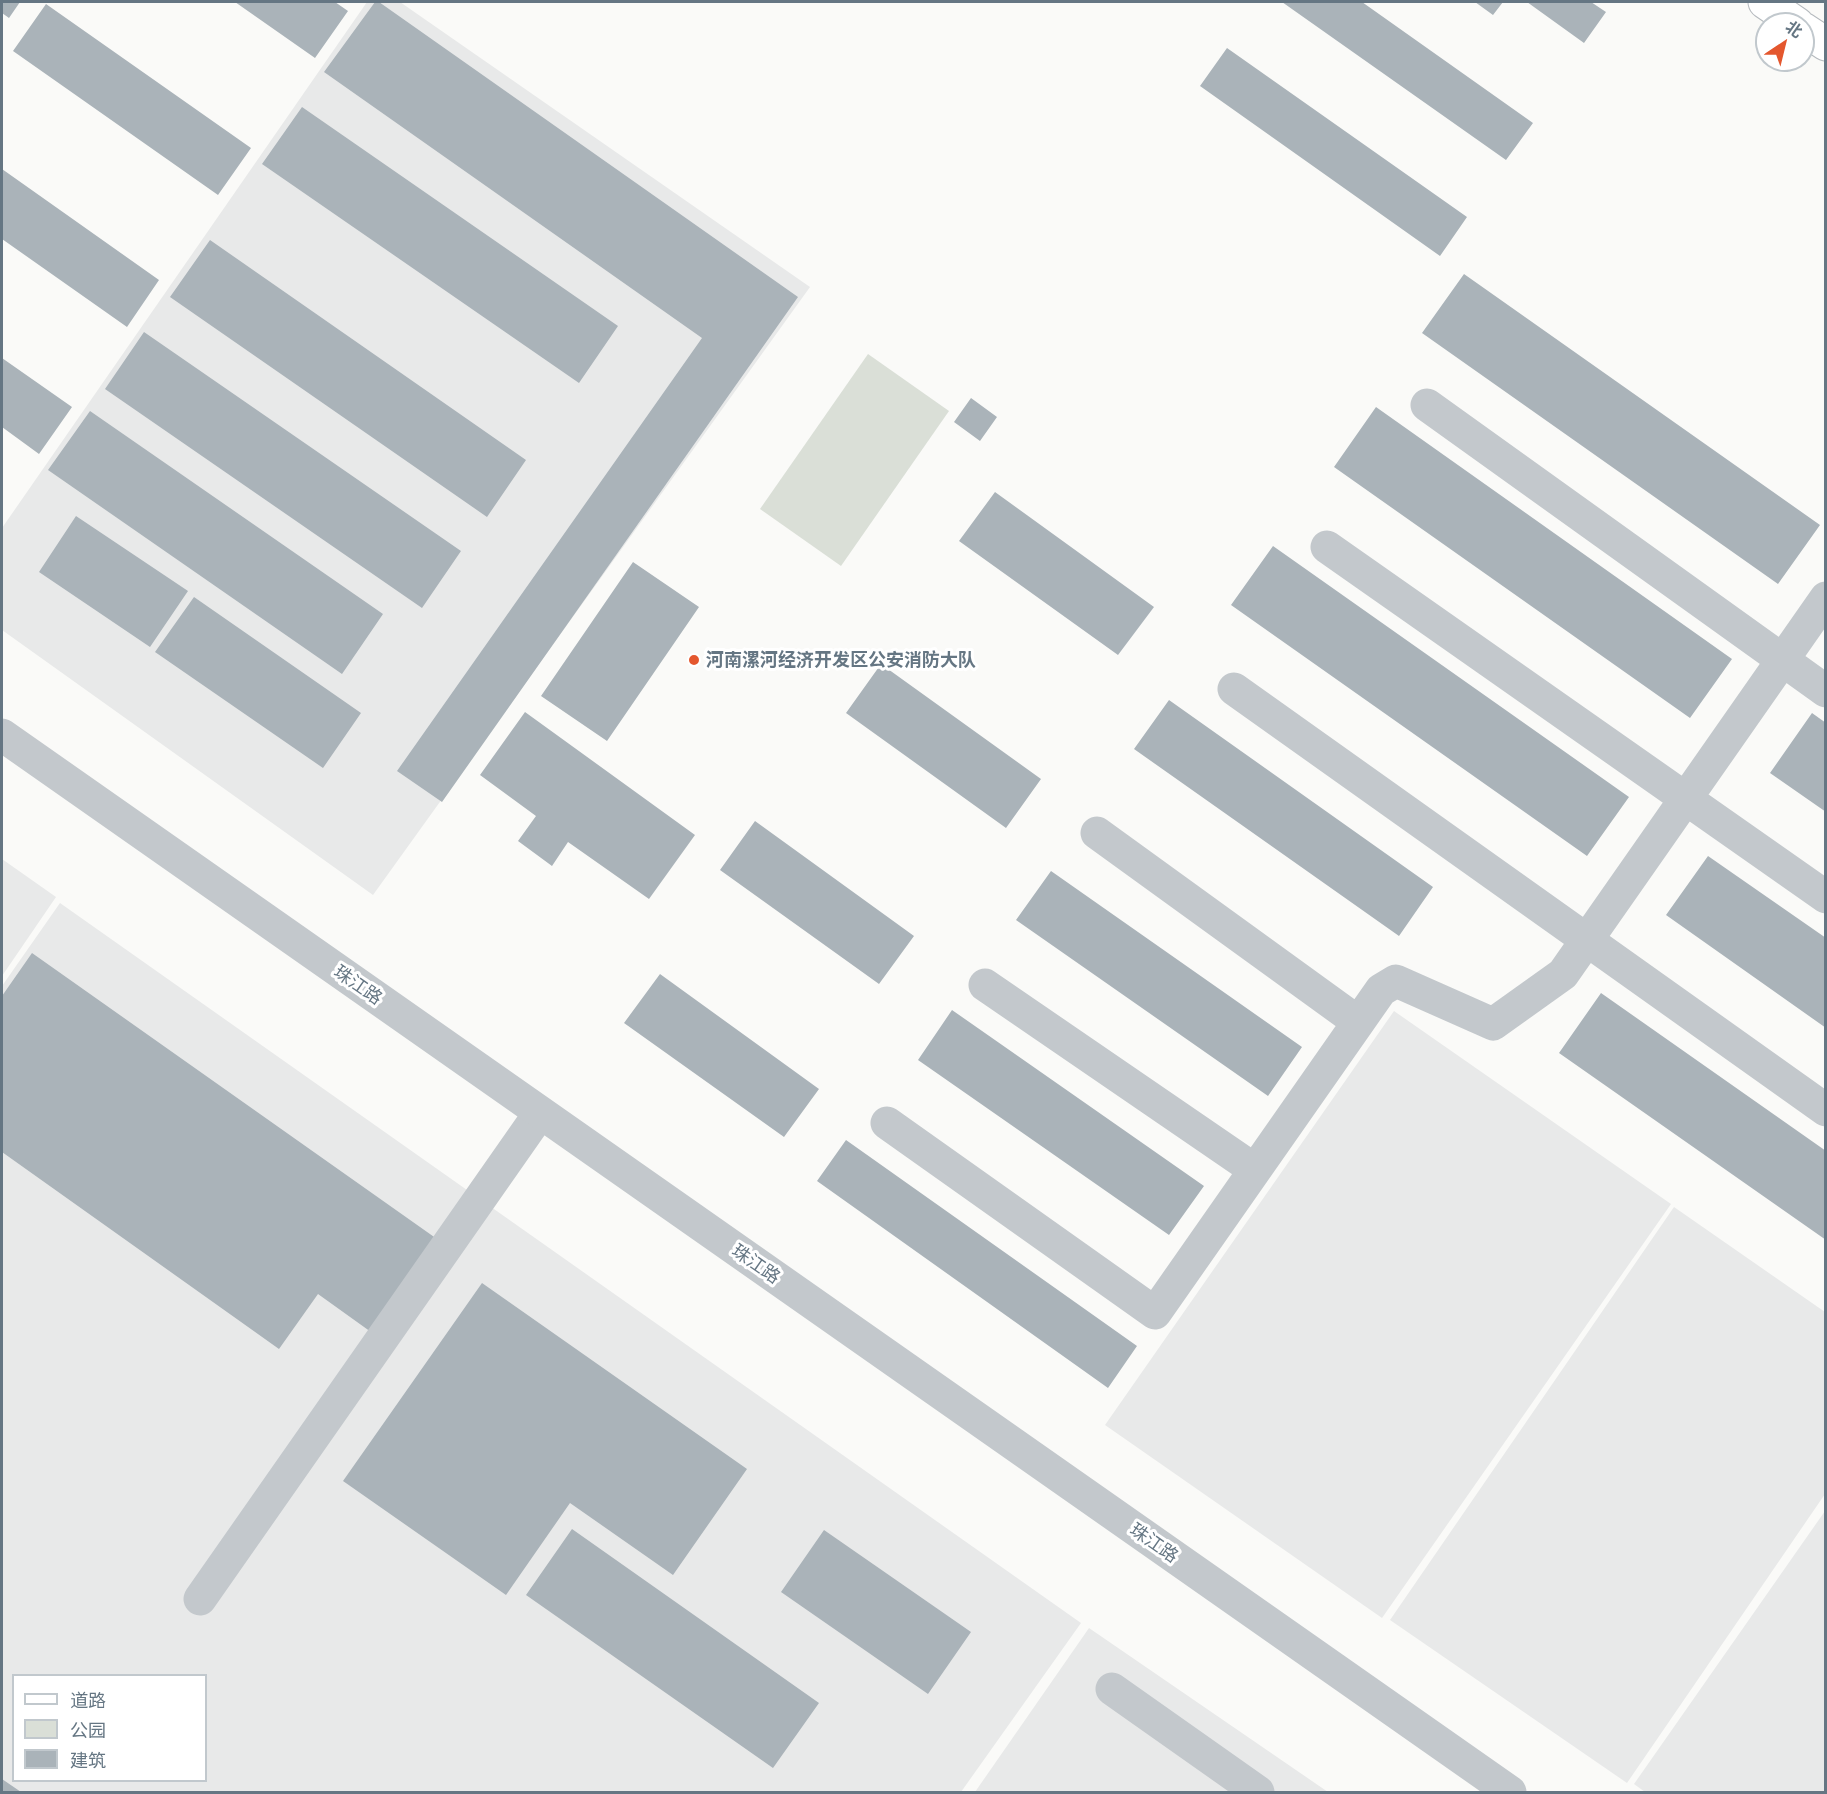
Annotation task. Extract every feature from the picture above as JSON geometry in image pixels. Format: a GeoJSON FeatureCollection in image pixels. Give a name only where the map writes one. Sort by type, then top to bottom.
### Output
{"type":"FeatureCollection","features":[{"type":"Feature","properties":{"kind":"main road"},"geometry":{"type":"LineString","coordinates":[[1765,2],[1780,12]]}},
{"type":"Feature","properties":{"kind":"street"},"geometry":{"type":"LineString","coordinates":[[1427,405],[1826,691]]}},
{"type":"Feature","properties":{"kind":"street"},"geometry":{"type":"LineString","coordinates":[[1327,547],[1826,897]]}},
{"type":"Feature","properties":{"kind":"street"},"geometry":{"type":"LineString","coordinates":[[887,1123],[1155,1313],[1381,990],[1396,981],[1493,1024],[1563,974],[1826,598]]}},
{"type":"Feature","properties":{"kind":"street"},"geometry":{"type":"LineString","coordinates":[[1234,689],[1826,1110]]}},
{"type":"Feature","properties":{"kind":"street","name":"珠江路"},"geometry":{"type":"LineString","coordinates":[[2,735],[1510,1792]]}},
{"type":"Feature","properties":{"kind":"street"},"geometry":{"type":"LineString","coordinates":[[1097,833],[1358,1022]]}},
{"type":"Feature","properties":{"kind":"street"},"geometry":{"type":"LineString","coordinates":[[985,985],[1255,1170]]}},
{"type":"Feature","properties":{"kind":"street"},"geometry":{"type":"LineString","coordinates":[[200,1599],[540,1113]]}},
{"type":"Feature","properties":{"kind":"street"},"geometry":{"type":"LineString","coordinates":[[1112,1689],[1258,1792]]}},
{"type":"Feature","properties":{"kind":"shaded area"},"geometry":{"type":"Polygon","coordinates":[[[367,2],[400,2],[810,287],[373,895],[2,630],[2,528],[367,2]]]}},
{"type":"Feature","properties":{"kind":"shaded area"},"geometry":{"type":"Polygon","coordinates":[[[2,859],[56,897],[2,976],[2,859]]]}},
{"type":"Feature","properties":{"kind":"shaded area"},"geometry":{"type":"Polygon","coordinates":[[[60,903],[1081,1623],[961,1792],[2,1792],[2,986],[60,903]]]}},
{"type":"Feature","properties":{"kind":"shaded area"},"geometry":{"type":"Polygon","coordinates":[[[1394,1011],[1671,1204],[1382,1618],[1105,1425],[1394,1011]]]}},
{"type":"Feature","properties":{"kind":"shaded area"},"geometry":{"type":"Polygon","coordinates":[[[1674,1207],[1825,1312],[1825,1494],[1627,1783],[1390,1620],[1674,1207]]]}},
{"type":"Feature","properties":{"kind":"shaded area"},"geometry":{"type":"Polygon","coordinates":[[[1825,1511],[1825,1792],[1645,1792],[1634,1784],[1825,1511]]]}},
{"type":"Feature","properties":{"kind":"shaded area"},"geometry":{"type":"Polygon","coordinates":[[[1089,1628],[1328,1792],[975,1792],[1089,1628]]]}},
{"type":"Feature","properties":{"kind":"green space"},"geometry":{"type":"Polygon","coordinates":[[[868,354],[949,411],[841,566],[760,509],[868,354]]]}},
{"type":"Feature","properties":{"kind":"building"},"geometry":{"type":"Polygon","coordinates":[[[2,2],[20,2],[9,18],[2,13],[2,2]]]}},
{"type":"Feature","properties":{"kind":"building"},"geometry":{"type":"Polygon","coordinates":[[[235,2],[335,2],[348,11],[315,58],[235,2]]]}},
{"type":"Feature","properties":{"kind":"building"},"geometry":{"type":"Polygon","coordinates":[[[375,2],[379,2],[798,297],[442,802],[397,771],[702,338],[324,72],[375,2]]]}},
{"type":"Feature","properties":{"kind":"building"},"geometry":{"type":"Polygon","coordinates":[[[1282,2],[1362,2],[1533,123],[1506,160],[1282,2]]]}},
{"type":"Feature","properties":{"kind":"building"},"geometry":{"type":"Polygon","coordinates":[[[1475,2],[1503,2],[1493,15],[1475,2]]]}},
{"type":"Feature","properties":{"kind":"building"},"geometry":{"type":"Polygon","coordinates":[[[1527,2],[1591,2],[1606,12],[1584,43],[1527,2]]]}},
{"type":"Feature","properties":{"kind":"building"},"geometry":{"type":"Polygon","coordinates":[[[46,4],[251,148],[218,195],[13,51],[46,4]]]}},
{"type":"Feature","properties":{"kind":"building"},"geometry":{"type":"Polygon","coordinates":[[[1227,48],[1467,217],[1440,256],[1200,86],[1227,48]]]}},
{"type":"Feature","properties":{"kind":"building"},"geometry":{"type":"Polygon","coordinates":[[[302,107],[618,326],[579,383],[262,164],[302,107]]]}},
{"type":"Feature","properties":{"kind":"building"},"geometry":{"type":"Polygon","coordinates":[[[2,169],[159,280],[127,327],[2,239],[2,169]]]}},
{"type":"Feature","properties":{"kind":"building"},"geometry":{"type":"Polygon","coordinates":[[[210,240],[526,460],[487,517],[170,297],[210,240]]]}},
{"type":"Feature","properties":{"kind":"building"},"geometry":{"type":"Polygon","coordinates":[[[1464,274],[1820,525],[1778,584],[1422,333],[1464,274]]]}},
{"type":"Feature","properties":{"kind":"building"},"geometry":{"type":"Polygon","coordinates":[[[144,332],[461,551],[422,608],[105,389],[144,332]]]}},
{"type":"Feature","properties":{"kind":"building"},"geometry":{"type":"Polygon","coordinates":[[[2,358],[72,407],[39,454],[2,427],[2,358]]]}},
{"type":"Feature","properties":{"kind":"building"},"geometry":{"type":"Polygon","coordinates":[[[971,398],[997,417],[980,441],[954,422],[971,398]]]}},
{"type":"Feature","properties":{"kind":"building"},"geometry":{"type":"Polygon","coordinates":[[[1376,407],[1732,659],[1690,718],[1334,467],[1376,407]]]}},
{"type":"Feature","properties":{"kind":"building"},"geometry":{"type":"Polygon","coordinates":[[[90,411],[383,614],[342,674],[48,470],[90,411]]]}},
{"type":"Feature","properties":{"kind":"building"},"geometry":{"type":"Polygon","coordinates":[[[995,492],[1154,607],[1118,655],[959,541],[995,492]]]}},
{"type":"Feature","properties":{"kind":"building"},"geometry":{"type":"Polygon","coordinates":[[[76,516],[188,591],[150,647],[39,572],[76,516]]]}},
{"type":"Feature","properties":{"kind":"building"},"geometry":{"type":"Polygon","coordinates":[[[1273,546],[1629,797],[1587,856],[1231,605],[1273,546]]]}},
{"type":"Feature","properties":{"kind":"building"},"geometry":{"type":"Polygon","coordinates":[[[633,562],[699,607],[607,741],[541,696],[633,562]]]}},
{"type":"Feature","properties":{"kind":"building"},"geometry":{"type":"Polygon","coordinates":[[[194,597],[361,713],[323,768],[155,652],[194,597]]]}},
{"type":"Feature","properties":{"kind":"building"},"geometry":{"type":"Polygon","coordinates":[[[881,664],[1041,779],[1006,828],[846,713],[881,664]]]}},
{"type":"Feature","properties":{"kind":"building"},"geometry":{"type":"Polygon","coordinates":[[[1169,700],[1433,887],[1399,936],[1134,749],[1169,700]]]}},
{"type":"Feature","properties":{"kind":"building"},"geometry":{"type":"Polygon","coordinates":[[[525,712],[695,835],[649,899],[568,842],[552,866],[518,841],[536,816],[480,775],[525,712]]]}},
{"type":"Feature","properties":{"kind":"building"},"geometry":{"type":"Polygon","coordinates":[[[1812,713],[1826,723],[1826,812],[1770,773],[1812,713]]]}},
{"type":"Feature","properties":{"kind":"building"},"geometry":{"type":"Polygon","coordinates":[[[755,821],[914,936],[879,984],[720,870],[755,821]]]}},
{"type":"Feature","properties":{"kind":"building"},"geometry":{"type":"Polygon","coordinates":[[[1708,856],[1826,938],[1826,1028],[1666,915],[1708,856]]]}},
{"type":"Feature","properties":{"kind":"building"},"geometry":{"type":"Polygon","coordinates":[[[1051,871],[1302,1047],[1268,1096],[1016,920],[1051,871]]]}},
{"type":"Feature","properties":{"kind":"building"},"geometry":{"type":"Polygon","coordinates":[[[32,953],[437,1239],[371,1332],[318,1294],[279,1349],[2,1152],[2,996],[32,953]]]}},
{"type":"Feature","properties":{"kind":"building"},"geometry":{"type":"Polygon","coordinates":[[[660,974],[819,1089],[784,1137],[624,1023],[660,974]]]}},
{"type":"Feature","properties":{"kind":"building"},"geometry":{"type":"Polygon","coordinates":[[[1601,993],[1826,1151],[1826,1240],[1559,1053],[1601,993]]]}},
{"type":"Feature","properties":{"kind":"building"},"geometry":{"type":"Polygon","coordinates":[[[952,1010],[1204,1186],[1169,1235],[918,1060],[952,1010]]]}},
{"type":"Feature","properties":{"kind":"building"},"geometry":{"type":"Polygon","coordinates":[[[846,1140],[1137,1346],[1108,1388],[817,1181],[846,1140]]]}},
{"type":"Feature","properties":{"kind":"building"},"geometry":{"type":"Polygon","coordinates":[[[482,1283],[747,1469],[673,1575],[570,1503],[506,1595],[343,1481],[482,1283]]]}},
{"type":"Feature","properties":{"kind":"building"},"geometry":{"type":"Polygon","coordinates":[[[572,1529],[819,1703],[773,1768],[526,1595],[572,1529]]]}},
{"type":"Feature","properties":{"kind":"building"},"geometry":{"type":"Polygon","coordinates":[[[824,1530],[971,1632],[928,1694],[781,1592],[824,1530]]]}},
{"type":"Feature","properties":{"kind":"building"},"geometry":{"type":"Polygon","coordinates":[[[2,1779],[21,1792],[2,1792],[2,1779]]]}},
{"type":"Feature","properties":{"kind":"place","name":"河南漯河经济开发区公安消防大队"},"geometry":{"type":"Point","coordinates":[694,660]}}]}
